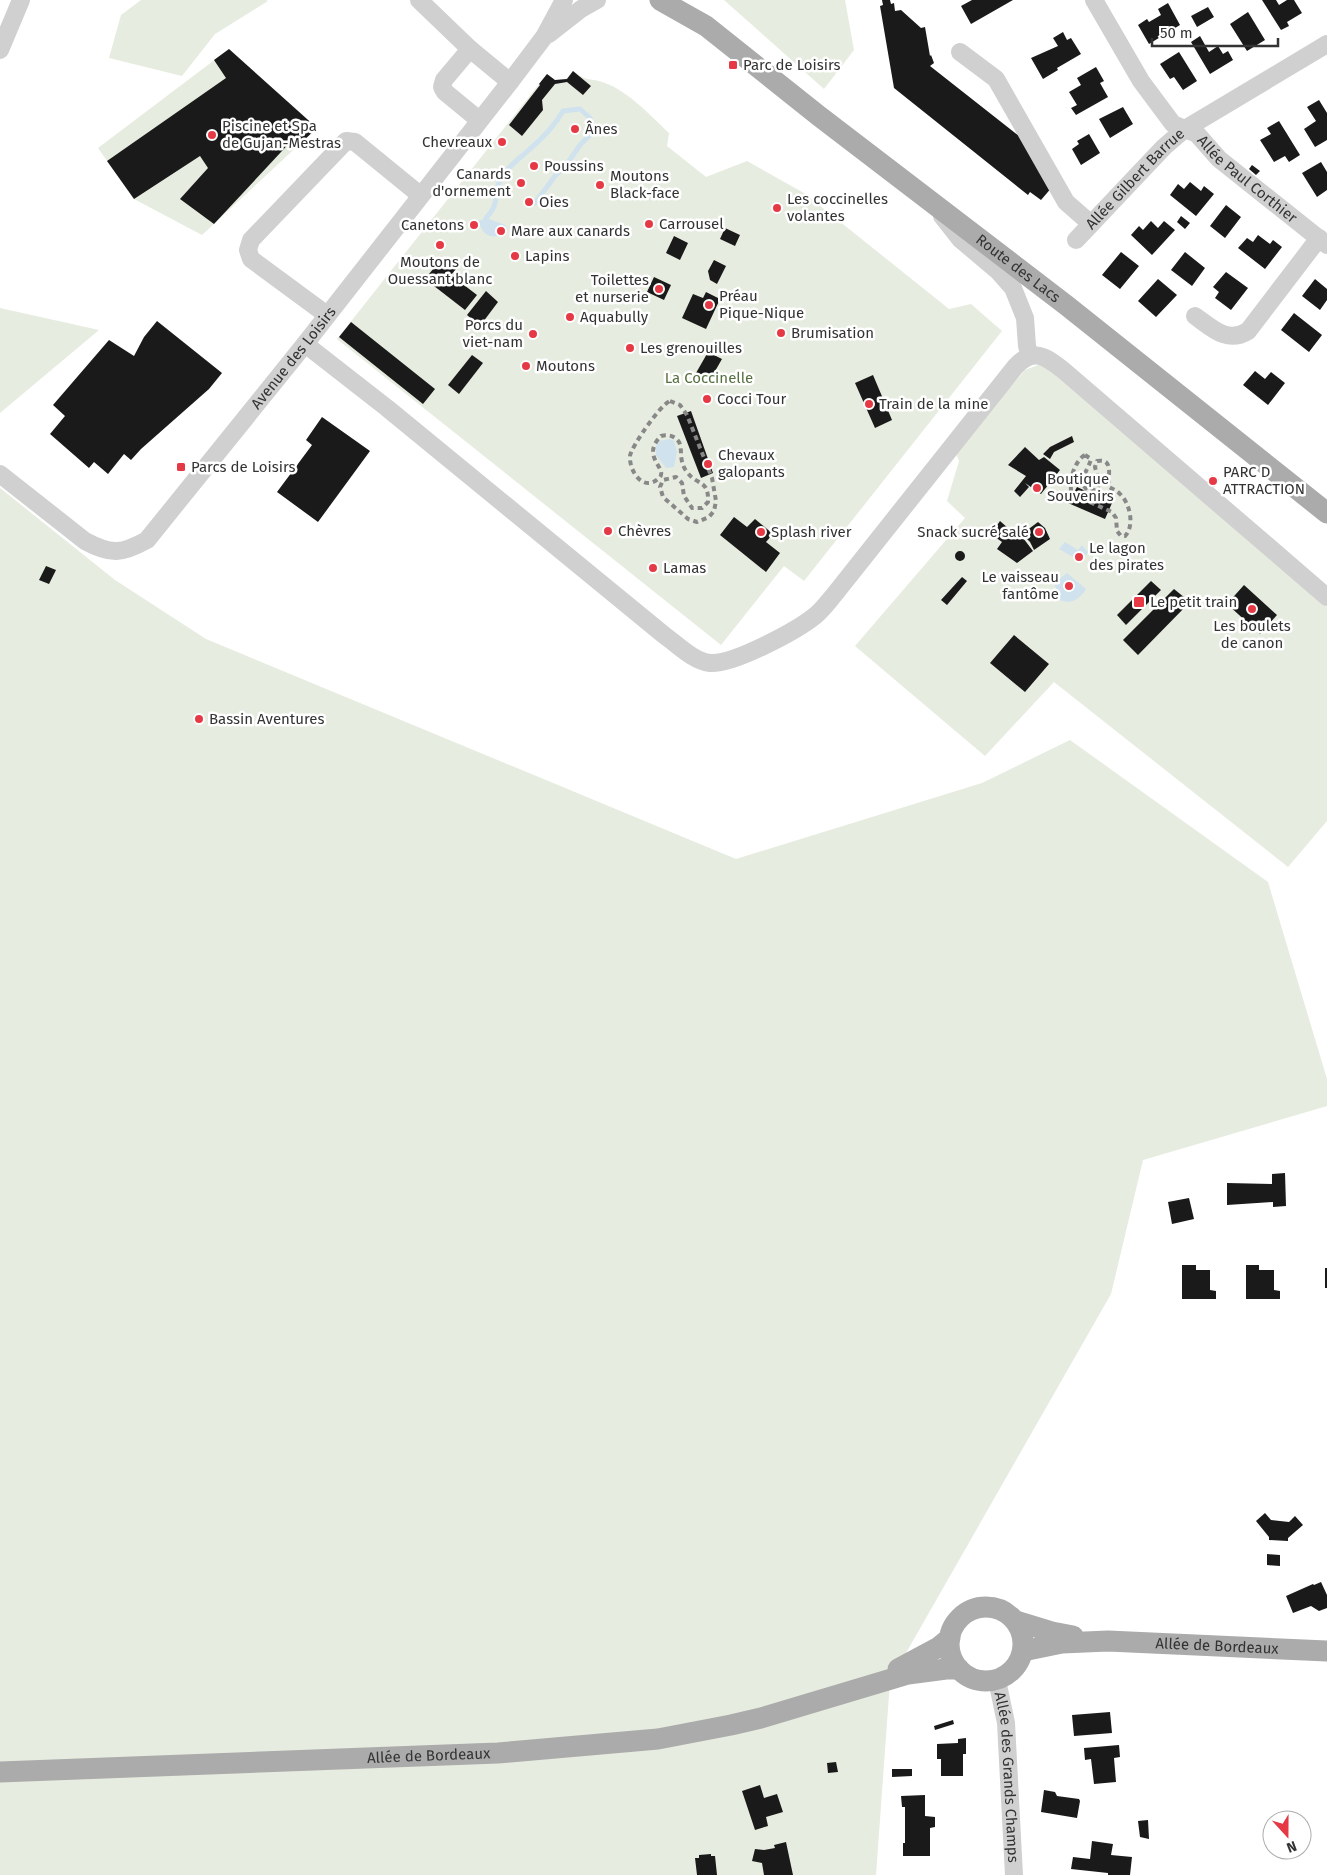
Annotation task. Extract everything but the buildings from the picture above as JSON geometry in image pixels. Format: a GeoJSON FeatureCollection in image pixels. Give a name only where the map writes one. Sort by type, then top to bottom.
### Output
{"type":"FeatureCollection","features":[{"type":"Feature","properties":{"kind":"main road","name":"Route des Lacs"},"geometry":{"type":"LineString","coordinates":[[660,0],[706,26],[1066,305],[1327,513]]}},
{"type":"Feature","properties":{"kind":"main road","name":"Route des Lacs"},"geometry":{"type":"LineString","coordinates":[[687,0],[706,26]]}},
{"type":"Feature","properties":{"kind":"main road"},"geometry":{"type":"LineString","coordinates":[[980,1607],[988,1607],[1000,1609],[1016,1621],[1022,1633],[1023,1651],[1018,1663],[1009,1674],[997,1680],[981,1681],[968,1677],[959,1669],[952,1658],[949,1646],[952,1630],[958,1620],[968,1612],[980,1607]]}},
{"type":"Feature","properties":{"kind":"main road","name":"Allée de Bordeaux"},"geometry":{"type":"LineString","coordinates":[[1016,1621],[1052,1632],[1108,1641]]}},
{"type":"Feature","properties":{"kind":"main road","name":"Allée de Bordeaux"},"geometry":{"type":"LineString","coordinates":[[849,1691],[921,1658],[950,1638]]}},
{"type":"Feature","properties":{"kind":"main road","name":"Allée de Bordeaux"},"geometry":{"type":"LineString","coordinates":[[1023,1651],[1062,1643],[1108,1641],[1327,1651]]}},
{"type":"Feature","properties":{"kind":"main road","name":"Allée de Bordeaux"},"geometry":{"type":"LineString","coordinates":[[0,1772],[498,1753],[658,1739],[731,1725],[801,1707],[849,1691],[919,1672],[959,1669]]}},
{"type":"Feature","properties":{"kind":"street"},"geometry":{"type":"LineString","coordinates":[[0,50],[21,0]]}},
{"type":"Feature","properties":{"kind":"street"},"geometry":{"type":"LineString","coordinates":[[419,0],[470,49],[510,82]]}},
{"type":"Feature","properties":{"kind":"street","name":"Avenue des Loisirs"},"geometry":{"type":"LineString","coordinates":[[0,474],[85,541],[100,550],[130,549],[147,540],[510,82],[544,37],[564,0]]}},
{"type":"Feature","properties":{"kind":"street","name":"Avenue des Loisirs"},"geometry":{"type":"LineString","coordinates":[[544,37],[596,0]]}},
{"type":"Feature","properties":{"kind":"street","name":"Allée Paul Corthier"},"geometry":{"type":"LineString","coordinates":[[1094,0],[1141,81],[1173,124],[1197,134],[1218,159],[1323,241],[1248,331],[1240,336],[1230,337],[1219,334],[1195,316]]}},
{"type":"Feature","properties":{"kind":"street","name":"Allée Gilbert Barrue"},"geometry":{"type":"LineString","coordinates":[[1076,240],[1164,147],[1185,130],[1327,44]]}},
{"type":"Feature","properties":{"kind":"street"},"geometry":{"type":"LineString","coordinates":[[470,49],[444,80],[442,86],[445,92],[479,120]]}},
{"type":"Feature","properties":{"kind":"street"},"geometry":{"type":"LineString","coordinates":[[960,52],[996,79],[1066,202],[1091,224]]}},
{"type":"Feature","properties":{"kind":"street"},"geometry":{"type":"LineString","coordinates":[[327,315],[251,259],[248,250],[251,240],[346,141],[355,142],[420,195]]}},
{"type":"Feature","properties":{"kind":"street"},"geometry":{"type":"LineString","coordinates":[[930,200],[960,239],[998,271],[1013,288],[1026,318],[1027,346],[1030,356]]}},
{"type":"Feature","properties":{"kind":"street"},"geometry":{"type":"LineString","coordinates":[[304,344],[410,426],[664,635],[690,654],[710,663],[725,661],[762,646],[788,634],[817,614],[1016,367],[1024,358],[1039,355],[1051,360],[1327,597]]}},
{"type":"Feature","properties":{"kind":"street","name":"Allée des Grands Champs"},"geometry":{"type":"LineString","coordinates":[[997,1680],[1006,1723],[1014,1875]]}},
{"type":"Feature","properties":{"kind":"green space"},"geometry":{"type":"Polygon","coordinates":[[[141,0],[268,1],[215,34],[182,76],[109,58],[121,15],[141,0]]]}},
{"type":"Feature","properties":{"kind":"green space"},"geometry":{"type":"Polygon","coordinates":[[[724,0],[845,0],[854,50],[824,89],[724,0]]]}},
{"type":"Feature","properties":{"kind":"green space","name":"Piscine et Spa de Gujan-Mestras"},"geometry":{"type":"Polygon","coordinates":[[[229,49],[317,128],[202,235],[134,199],[98,148],[229,49]]]}},
{"type":"Feature","properties":{"kind":"green space","name":"La Coccinelle"},"geometry":{"type":"Polygon","coordinates":[[[573,71],[578,75],[614,87],[631,98],[669,133],[667,146],[706,177],[747,161],[804,193],[949,309],[971,304],[1002,331],[804,581],[784,566],[721,645],[337,339],[547,74],[555,80],[566,79],[573,71]]]}},
{"type":"Feature","properties":{"kind":"green space"},"geometry":{"type":"Polygon","coordinates":[[[0,308],[99,330],[0,413],[0,308]]]}},
{"type":"Feature","properties":{"kind":"green space"},"geometry":{"type":"Polygon","coordinates":[[[1038,365],[1044,365],[1140,443],[1327,607],[1327,821],[1288,867],[1054,682],[985,756],[855,646],[965,518],[947,501],[959,461],[955,451],[1025,370],[1038,365]]]}},
{"type":"Feature","properties":{"kind":"green space"},"geometry":{"type":"Polygon","coordinates":[[[0,488],[115,580],[206,639],[736,859],[982,783],[1070,740],[1268,882],[1327,1079],[1327,1106],[1143,1160],[1111,1294],[890,1681],[876,1875],[0,1875],[0,488]]]}},
{"type":"Feature","properties":{"kind":"water"},"geometry":{"type":"Polygon","coordinates":[[[486,218],[505,225],[507,229],[505,234],[492,236],[485,233],[479,221],[486,218]]]}},
{"type":"Feature","properties":{"kind":"water"},"geometry":{"type":"Polygon","coordinates":[[[669,439],[674,441],[677,452],[674,467],[666,468],[656,455],[656,446],[660,441],[669,439]]]}},
{"type":"Feature","properties":{"kind":"water","name":"Le lagon des pirates"},"geometry":{"type":"Polygon","coordinates":[[[1065,542],[1078,550],[1082,545],[1088,552],[1082,562],[1059,549],[1065,542]]]}},
{"type":"Feature","properties":{"kind":"water","name":"Le vaisseau fantôme"},"geometry":{"type":"Polygon","coordinates":[[[1067,573],[1086,589],[1081,596],[1068,602],[1060,600],[1054,583],[1067,573]]]}},
{"type":"Feature","properties":{"kind":"waterway"},"geometry":{"type":"LineString","coordinates":[[486,218],[494,207],[498,184],[507,170],[544,135],[563,111],[580,109],[590,118],[594,131],[580,145],[535,203]]}},
{"type":"Feature","properties":{"kind":"railway"},"geometry":{"type":"LineString","coordinates":[[670,401],[680,405],[687,415],[712,478],[716,501],[714,511],[709,517],[697,522],[688,519],[663,497],[660,487],[663,480],[676,477],[682,483],[684,496],[692,508],[702,508],[708,502],[707,490],[684,468],[680,445],[675,438],[664,435],[655,444],[654,457],[661,471],[658,479],[647,483],[642,481],[634,473],[630,462],[632,451],[641,435],[654,417],[670,401]]}},
{"type":"Feature","properties":{"kind":"railway"},"geometry":{"type":"LineString","coordinates":[[1085,455],[1091,459],[1085,473],[1083,485],[1088,491],[1096,490],[1099,484],[1095,467],[1097,461],[1106,462],[1108,465],[1109,487],[1120,494],[1129,509],[1130,526],[1125,536],[1121,536],[1117,531],[1116,518],[1112,512],[1072,494],[1073,473],[1078,462],[1085,455]]}},
{"type":"Feature","properties":{"kind":"place","name":"Parc de Loisirs"},"geometry":{"type":"Point","coordinates":[733,65]}},
{"type":"Feature","properties":{"kind":"place","name":"Ânes"},"geometry":{"type":"Point","coordinates":[575,129]}},
{"type":"Feature","properties":{"kind":"place","name":"Piscine et Spa de Gujan-Mestras"},"geometry":{"type":"Point","coordinates":[212,135]}},
{"type":"Feature","properties":{"kind":"place","name":"Chevreaux"},"geometry":{"type":"Point","coordinates":[502,142]}},
{"type":"Feature","properties":{"kind":"place","name":"Poussins"},"geometry":{"type":"Point","coordinates":[534,166]}},
{"type":"Feature","properties":{"kind":"place","name":"Canards d'ornement"},"geometry":{"type":"Point","coordinates":[521,183]}},
{"type":"Feature","properties":{"kind":"place","name":"Moutons Black-face"},"geometry":{"type":"Point","coordinates":[600,185]}},
{"type":"Feature","properties":{"kind":"place","name":"Oies"},"geometry":{"type":"Point","coordinates":[529,202]}},
{"type":"Feature","properties":{"kind":"place","name":"Les coccinelles volantes"},"geometry":{"type":"Point","coordinates":[777,208]}},
{"type":"Feature","properties":{"kind":"place","name":"Carrousel"},"geometry":{"type":"Point","coordinates":[649,224]}},
{"type":"Feature","properties":{"kind":"place","name":"Canetons"},"geometry":{"type":"Point","coordinates":[474,225]}},
{"type":"Feature","properties":{"kind":"place","name":"Mare aux canards"},"geometry":{"type":"Point","coordinates":[501,231]}},
{"type":"Feature","properties":{"kind":"place","name":"Moutons de Ouessant blanc"},"geometry":{"type":"Point","coordinates":[440,245]}},
{"type":"Feature","properties":{"kind":"place","name":"Lapins"},"geometry":{"type":"Point","coordinates":[515,256]}},
{"type":"Feature","properties":{"kind":"place","name":"Toilettes et nurserie"},"geometry":{"type":"Point","coordinates":[659,289]}},
{"type":"Feature","properties":{"kind":"place","name":"Préau Pique-Nique"},"geometry":{"type":"Point","coordinates":[709,305]}},
{"type":"Feature","properties":{"kind":"place","name":"Aquabully"},"geometry":{"type":"Point","coordinates":[570,317]}},
{"type":"Feature","properties":{"kind":"place","name":"Brumisation"},"geometry":{"type":"Point","coordinates":[781,333]}},
{"type":"Feature","properties":{"kind":"place","name":"Porcs du viet-nam"},"geometry":{"type":"Point","coordinates":[533,334]}},
{"type":"Feature","properties":{"kind":"place","name":"Les grenouilles"},"geometry":{"type":"Point","coordinates":[630,348]}},
{"type":"Feature","properties":{"kind":"place","name":"Moutons"},"geometry":{"type":"Point","coordinates":[526,366]}},
{"type":"Feature","properties":{"kind":"place","name":"Cocci Tour"},"geometry":{"type":"Point","coordinates":[707,399]}},
{"type":"Feature","properties":{"kind":"place","name":"Train de la mine"},"geometry":{"type":"Point","coordinates":[869,404]}},
{"type":"Feature","properties":{"kind":"place","name":"Chevaux galopants"},"geometry":{"type":"Point","coordinates":[708,464]}},
{"type":"Feature","properties":{"kind":"place","name":"Parcs de Loisirs"},"geometry":{"type":"Point","coordinates":[181,467]}},
{"type":"Feature","properties":{"kind":"place","name":"PARC D ATTRACTION"},"geometry":{"type":"Point","coordinates":[1213,481]}},
{"type":"Feature","properties":{"kind":"place","name":"Boutique Souvenirs"},"geometry":{"type":"Point","coordinates":[1037,488]}},
{"type":"Feature","properties":{"kind":"place","name":"Chèvres"},"geometry":{"type":"Point","coordinates":[608,531]}},
{"type":"Feature","properties":{"kind":"place","name":"Splash river"},"geometry":{"type":"Point","coordinates":[761,532]}},
{"type":"Feature","properties":{"kind":"place","name":"Snack sucré salé"},"geometry":{"type":"Point","coordinates":[1039,532]}},
{"type":"Feature","properties":{"kind":"place","name":"Le lagon des pirates"},"geometry":{"type":"Point","coordinates":[1079,557]}},
{"type":"Feature","properties":{"kind":"place","name":"Lamas"},"geometry":{"type":"Point","coordinates":[653,568]}},
{"type":"Feature","properties":{"kind":"place","name":"Le vaisseau fantôme"},"geometry":{"type":"Point","coordinates":[1069,586]}},
{"type":"Feature","properties":{"kind":"place","name":"Le petit train"},"geometry":{"type":"Point","coordinates":[1139,602]}},
{"type":"Feature","properties":{"kind":"place","name":"Les boulets de canon"},"geometry":{"type":"Point","coordinates":[1252,609]}},
{"type":"Feature","properties":{"kind":"place","name":"Bassin Aventures"},"geometry":{"type":"Point","coordinates":[199,719]}}]}
